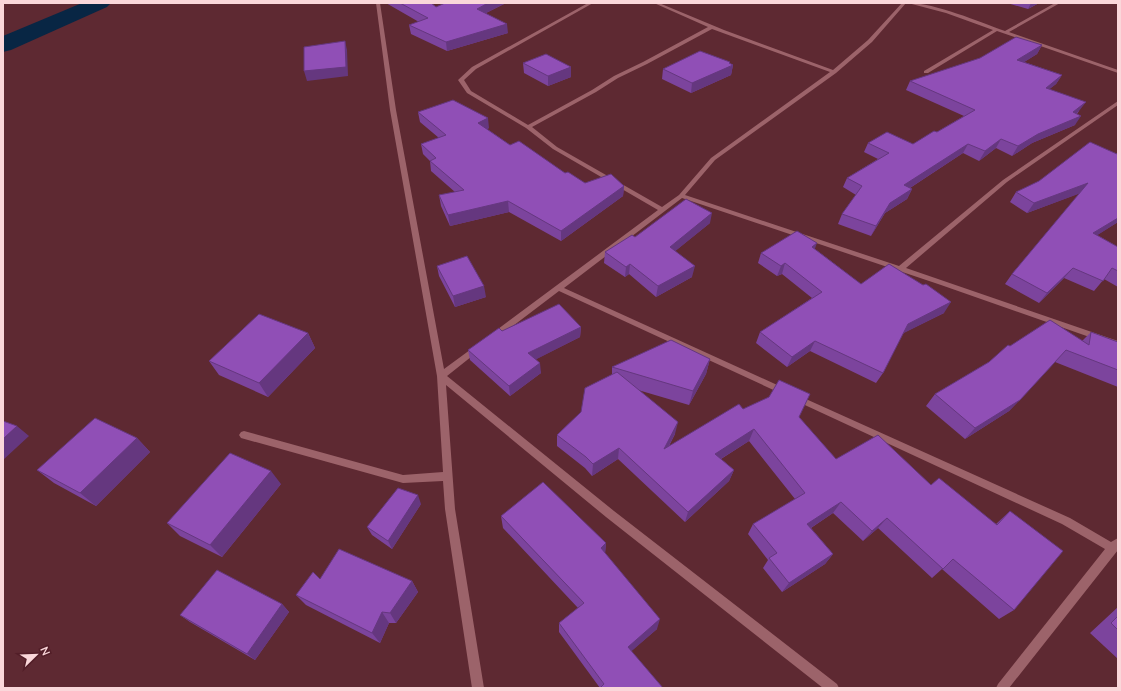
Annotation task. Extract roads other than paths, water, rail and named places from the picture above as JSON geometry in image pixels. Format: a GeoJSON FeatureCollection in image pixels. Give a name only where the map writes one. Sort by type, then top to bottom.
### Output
{"type":"FeatureCollection","features":[{"type":"Feature","properties":{"kind":"street"},"geometry":{"type":"LineString","coordinates":[[378,3],[393,110],[440,376],[450,509],[478,688]]}},
{"type":"Feature","properties":{"kind":"street"},"geometry":{"type":"LineString","coordinates":[[591,3],[474,68],[461,80],[470,92],[528,127],[555,148],[662,210]]}},
{"type":"Feature","properties":{"kind":"street"},"geometry":{"type":"LineString","coordinates":[[656,3],[744,41],[834,72]]}},
{"type":"Feature","properties":{"kind":"street"},"geometry":{"type":"LineString","coordinates":[[440,376],[681,196],[713,159],[834,72],[870,41],[904,3]]}},
{"type":"Feature","properties":{"kind":"street"},"geometry":{"type":"LineString","coordinates":[[910,3],[946,12],[1008,32],[1118,72]]}},
{"type":"Feature","properties":{"kind":"street"},"geometry":{"type":"LineString","coordinates":[[1008,32],[1058,3]]}},
{"type":"Feature","properties":{"kind":"street"},"geometry":{"type":"LineString","coordinates":[[528,127],[594,91],[616,76],[646,63],[710,27]]}},
{"type":"Feature","properties":{"kind":"street"},"geometry":{"type":"LineString","coordinates":[[926,72],[997,29]]}},
{"type":"Feature","properties":{"kind":"street"},"geometry":{"type":"LineString","coordinates":[[900,268],[1005,181],[1118,103]]}},
{"type":"Feature","properties":{"kind":"street"},"geometry":{"type":"LineString","coordinates":[[681,196],[900,268],[1118,344]]}},
{"type":"Feature","properties":{"kind":"street"},"geometry":{"type":"LineString","coordinates":[[558,288],[1066,521],[1115,545],[1002,688]]}},
{"type":"Feature","properties":{"kind":"street"},"geometry":{"type":"LineString","coordinates":[[440,376],[610,514],[833,688]]}},
{"type":"Feature","properties":{"kind":"street"},"geometry":{"type":"LineString","coordinates":[[244,435],[403,479],[448,476]]}},
{"type":"Feature","properties":{"kind":"waterway"},"geometry":{"type":"LineString","coordinates":[[3,45],[100,3]]}}]}
